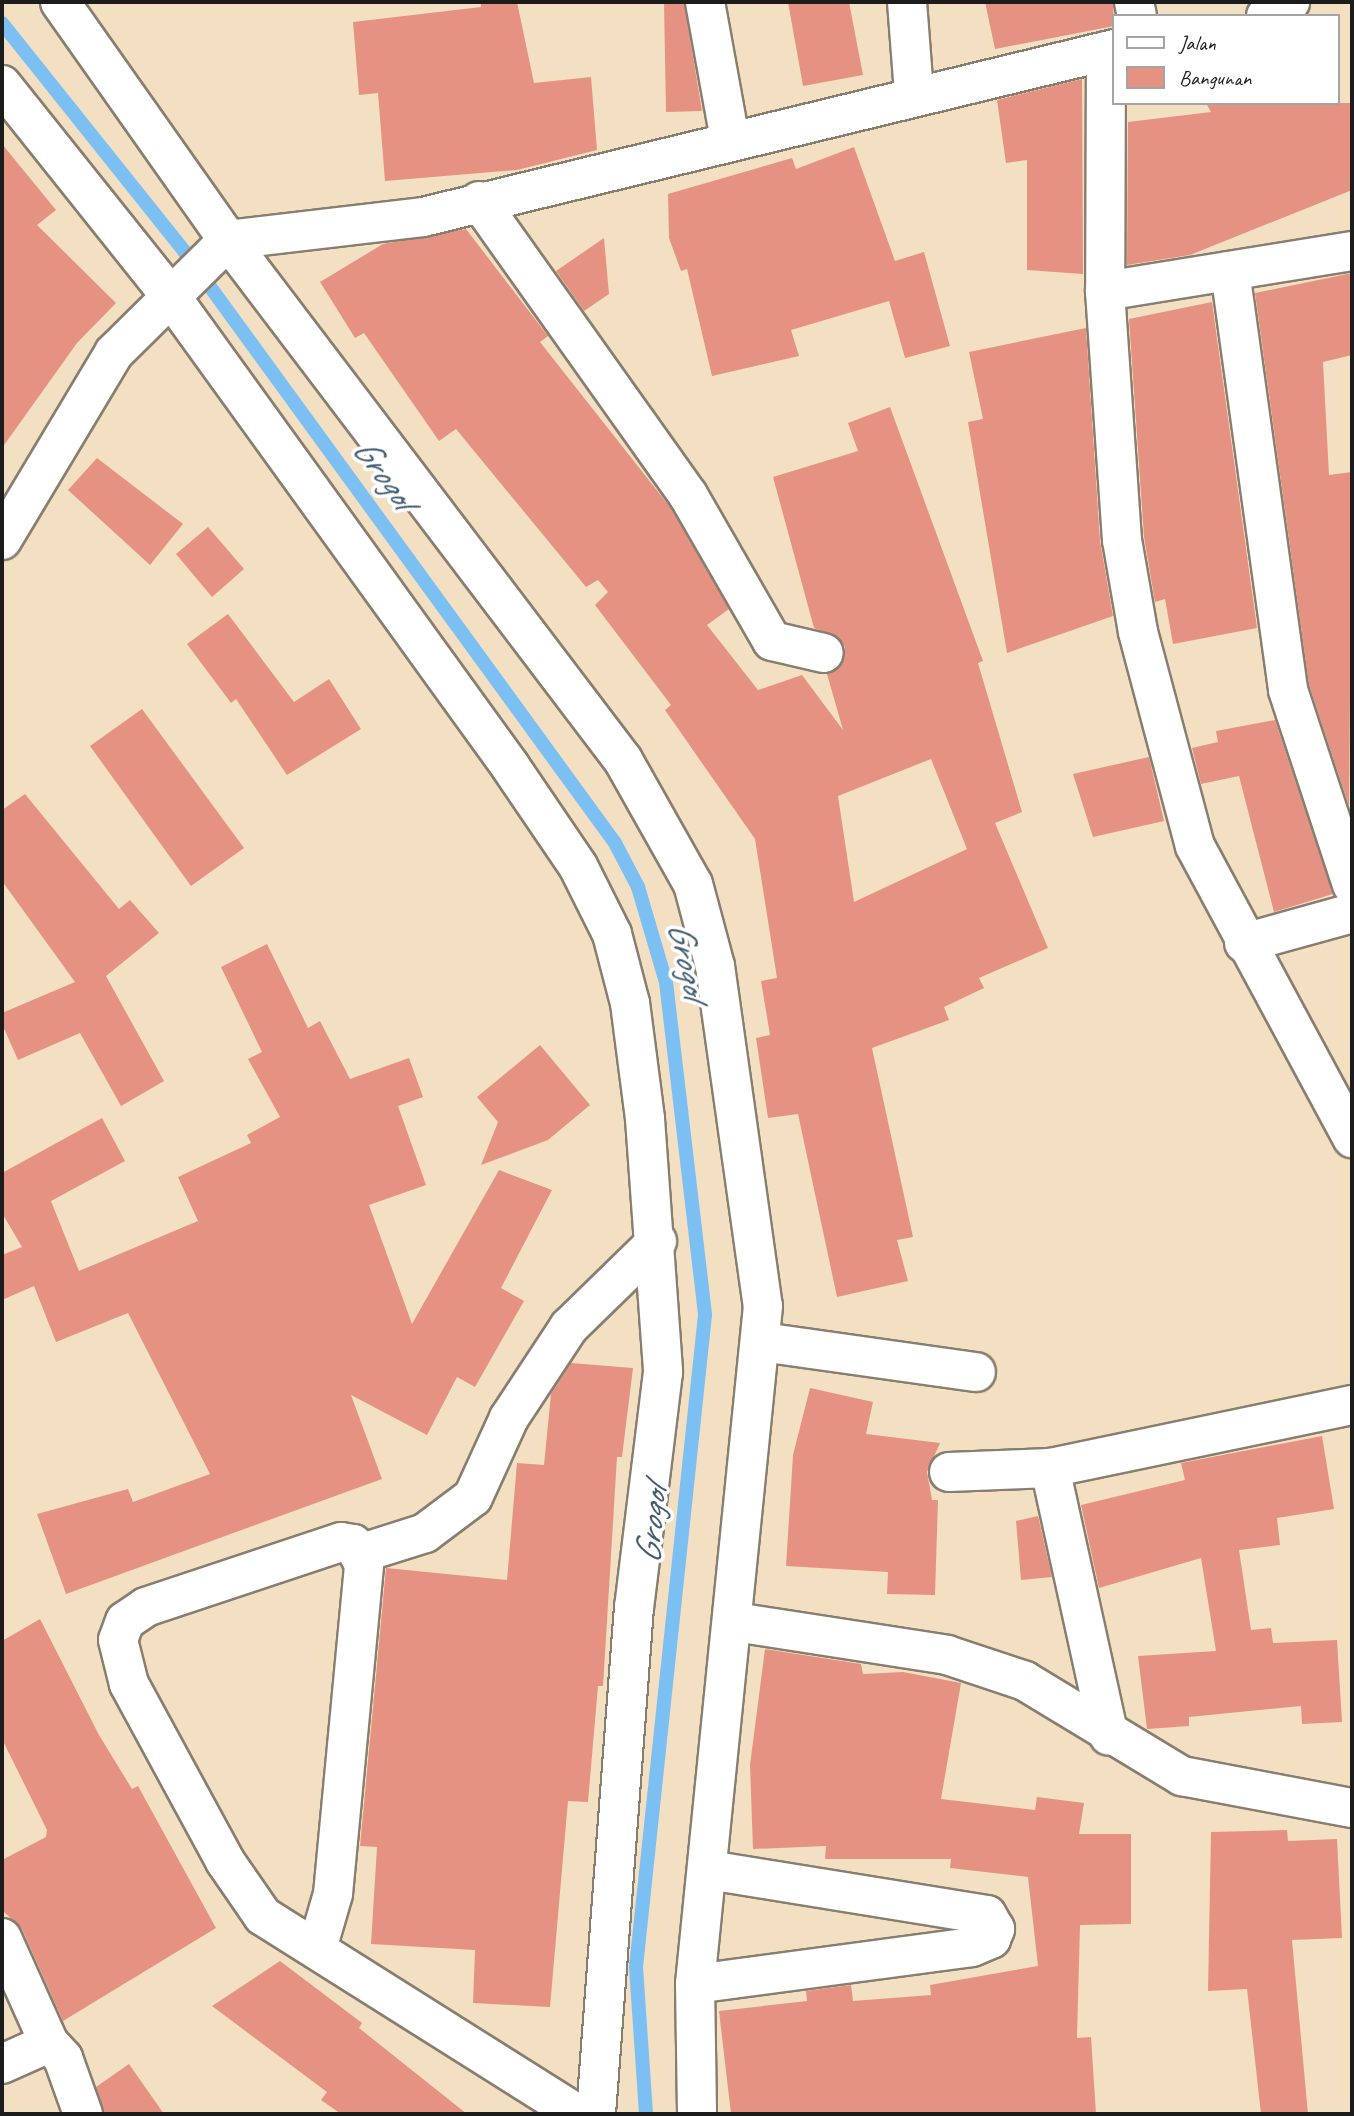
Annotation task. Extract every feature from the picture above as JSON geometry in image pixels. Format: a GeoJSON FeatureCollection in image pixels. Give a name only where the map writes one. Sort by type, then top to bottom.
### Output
{"type":"FeatureCollection","features":[{"type":"Feature","properties":{"kind":"street"},"geometry":{"type":"LineString","coordinates":[[60,2],[225,242],[523,622],[623,760],[682,857],[715,966],[748,1179],[762,1342],[735,1622],[695,1984],[697,2114]]}},
{"type":"Feature","properties":{"kind":"street"},"geometry":{"type":"LineString","coordinates":[[705,2],[730,140]]}},
{"type":"Feature","properties":{"kind":"street"},"geometry":{"type":"LineString","coordinates":[[907,2],[914,93]]}},
{"type":"Feature","properties":{"kind":"street"},"geometry":{"type":"LineString","coordinates":[[1269,14],[1290,2]]}},
{"type":"Feature","properties":{"kind":"street"},"geometry":{"type":"LineString","coordinates":[[2,540],[86,393],[172,291],[225,242],[358,228],[479,201],[914,93],[1110,50],[1105,291],[1122,540],[1138,632],[1195,846],[1244,943],[1352,1138]]}},
{"type":"Feature","properties":{"kind":"street"},"geometry":{"type":"LineString","coordinates":[[2,85],[172,291],[524,786],[598,903],[630,1003],[657,1241],[663,1329],[659,1423],[634,1607],[596,2114]]}},
{"type":"Feature","properties":{"kind":"street"},"geometry":{"type":"LineString","coordinates":[[479,201],[688,495],[772,641],[824,653]]}},
{"type":"Feature","properties":{"kind":"street"},"geometry":{"type":"LineString","coordinates":[[1105,291],[1352,251]]}},
{"type":"Feature","properties":{"kind":"street"},"geometry":{"type":"LineString","coordinates":[[1230,271],[1289,690],[1352,885]]}},
{"type":"Feature","properties":{"kind":"street"},"geometry":{"type":"LineString","coordinates":[[1244,943],[1352,913]]}},
{"type":"Feature","properties":{"kind":"street"},"geometry":{"type":"LineString","coordinates":[[576,2114],[263,1916],[225,1861],[142,1714],[118,1640],[125,1621],[146,1607],[318,1548],[341,1542],[362,1553],[425,1533],[473,1497],[509,1418],[569,1327],[657,1241]]}},
{"type":"Feature","properties":{"kind":"street"},"geometry":{"type":"LineString","coordinates":[[762,1342],[976,1372]]}},
{"type":"Feature","properties":{"kind":"street"},"geometry":{"type":"LineString","coordinates":[[948,1472],[1049,1468],[1352,1405]]}},
{"type":"Feature","properties":{"kind":"street"},"geometry":{"type":"LineString","coordinates":[[1049,1468],[1109,1736]]}},
{"type":"Feature","properties":{"kind":"street"},"geometry":{"type":"LineString","coordinates":[[317,1949],[333,1894],[362,1553]]}},
{"type":"Feature","properties":{"kind":"street"},"geometry":{"type":"LineString","coordinates":[[735,1622],[947,1655],[1025,1681],[1109,1736],[1182,1776],[1352,1808]]}},
{"type":"Feature","properties":{"kind":"street"},"geometry":{"type":"LineString","coordinates":[[695,1984],[972,1947],[991,1939],[995,1929],[987,1915],[709,1870]]}},
{"type":"Feature","properties":{"kind":"street"},"geometry":{"type":"LineString","coordinates":[[2,1938],[83,2114]]}},
{"type":"Feature","properties":{"kind":"street"},"geometry":{"type":"LineString","coordinates":[[2,2064],[53,2047]]}},
{"type":"Feature","properties":{"kind":"building"},"geometry":{"type":"Polygon","coordinates":[[[481,2],[517,2],[534,83],[591,77],[597,150],[517,170],[385,181],[378,93],[359,95],[353,22],[481,7],[481,2]]]}},
{"type":"Feature","properties":{"kind":"building"},"geometry":{"type":"Polygon","coordinates":[[[664,2],[684,2],[702,111],[666,112],[664,2]]]}},
{"type":"Feature","properties":{"kind":"building"},"geometry":{"type":"Polygon","coordinates":[[[788,2],[849,2],[863,75],[803,86],[788,2]]]}},
{"type":"Feature","properties":{"kind":"building"},"geometry":{"type":"Polygon","coordinates":[[[985,2],[1113,2],[1112,26],[995,49],[985,2]]]}},
{"type":"Feature","properties":{"kind":"building"},"geometry":{"type":"Polygon","coordinates":[[[1082,79],[1083,274],[1027,270],[1027,160],[1006,163],[997,100],[1082,79]]]}},
{"type":"Feature","properties":{"kind":"building"},"geometry":{"type":"Polygon","coordinates":[[[1352,103],[1352,190],[1190,255],[1127,265],[1128,122],[1211,112],[1207,105],[1352,103]]]}},
{"type":"Feature","properties":{"kind":"building"},"geometry":{"type":"Polygon","coordinates":[[[2,144],[56,210],[37,225],[116,303],[77,343],[2,448],[2,144]]]}},
{"type":"Feature","properties":{"kind":"building"},"geometry":{"type":"Polygon","coordinates":[[[854,147],[895,261],[924,252],[950,346],[905,358],[889,301],[791,330],[799,356],[712,376],[687,269],[681,271],[669,238],[668,194],[792,158],[796,169],[854,147]]]}},
{"type":"Feature","properties":{"kind":"building"},"geometry":{"type":"Polygon","coordinates":[[[466,229],[548,336],[540,342],[670,507],[729,609],[707,625],[758,690],[802,675],[843,730],[827,674],[840,667],[845,647],[838,637],[814,628],[773,477],[858,451],[848,423],[890,407],[983,661],[978,663],[1022,812],[995,823],[1048,948],[979,978],[984,988],[944,1007],[949,1020],[872,1048],[913,1237],[897,1240],[908,1281],[837,1297],[798,1114],[768,1118],[756,1038],[770,1035],[761,981],[777,978],[755,839],[665,710],[671,705],[595,605],[608,592],[598,580],[586,587],[456,429],[439,441],[364,333],[355,338],[320,282],[383,244],[466,229]],[[931,759],[838,796],[854,902],[967,849],[931,759]]]}},
{"type":"Feature","properties":{"kind":"building"},"geometry":{"type":"Polygon","coordinates":[[[604,238],[609,294],[584,311],[556,271],[604,238]]]}},
{"type":"Feature","properties":{"kind":"building"},"geometry":{"type":"Polygon","coordinates":[[[1352,273],[1352,355],[1323,362],[1329,475],[1352,472],[1349,806],[1309,685],[1255,293],[1352,273]]]}},
{"type":"Feature","properties":{"kind":"building"},"geometry":{"type":"Polygon","coordinates":[[[1212,302],[1257,628],[1173,644],[1165,599],[1155,602],[1144,537],[1129,319],[1212,302]]]}},
{"type":"Feature","properties":{"kind":"building"},"geometry":{"type":"Polygon","coordinates":[[[1086,328],[1100,541],[1113,616],[1007,653],[968,422],[983,419],[969,352],[1086,328]]]}},
{"type":"Feature","properties":{"kind":"building"},"geometry":{"type":"Polygon","coordinates":[[[97,458],[183,524],[150,565],[68,490],[97,458]]]}},
{"type":"Feature","properties":{"kind":"building"},"geometry":{"type":"Polygon","coordinates":[[[208,527],[244,569],[212,597],[176,554],[208,527]]]}},
{"type":"Feature","properties":{"kind":"building"},"geometry":{"type":"Polygon","coordinates":[[[228,614],[294,702],[329,679],[361,729],[287,775],[236,699],[231,703],[187,644],[228,614]]]}},
{"type":"Feature","properties":{"kind":"building"},"geometry":{"type":"Polygon","coordinates":[[[142,709],[244,848],[191,886],[90,746],[142,709]]]}},
{"type":"Feature","properties":{"kind":"building"},"geometry":{"type":"Polygon","coordinates":[[[1275,720],[1333,894],[1274,912],[1239,776],[1201,784],[1192,748],[1218,742],[1216,731],[1275,720]]]}},
{"type":"Feature","properties":{"kind":"building"},"geometry":{"type":"Polygon","coordinates":[[[1149,757],[1164,821],[1093,837],[1073,774],[1149,757]]]}},
{"type":"Feature","properties":{"kind":"building"},"geometry":{"type":"Polygon","coordinates":[[[25,794],[119,909],[130,900],[159,933],[106,976],[164,1081],[121,1106],[80,1033],[18,1060],[2,1024],[2,1013],[75,982],[2,881],[2,810],[25,794]]]}},
{"type":"Feature","properties":{"kind":"building"},"geometry":{"type":"Polygon","coordinates":[[[267,944],[308,1028],[320,1021],[350,1079],[409,1058],[423,1097],[398,1106],[426,1185],[369,1205],[412,1324],[499,1170],[552,1190],[501,1288],[524,1301],[475,1387],[457,1377],[427,1435],[351,1395],[382,1479],[66,1594],[37,1514],[128,1489],[133,1502],[210,1474],[128,1313],[56,1342],[34,1286],[2,1300],[2,1255],[22,1247],[2,1213],[2,1173],[102,1118],[125,1161],[51,1201],[79,1271],[198,1221],[178,1177],[251,1143],[247,1135],[280,1117],[248,1059],[262,1052],[221,967],[267,944]]]}},
{"type":"Feature","properties":{"kind":"building"},"geometry":{"type":"Polygon","coordinates":[[[540,1045],[590,1105],[548,1140],[481,1165],[498,1122],[477,1097],[540,1045]]]}},
{"type":"Feature","properties":{"kind":"building"},"geometry":{"type":"Polygon","coordinates":[[[571,1363],[633,1368],[622,1457],[617,1457],[603,1686],[598,1686],[588,1802],[568,1801],[550,2007],[473,2003],[475,1950],[371,1944],[377,1847],[360,1846],[386,1568],[507,1580],[517,1463],[544,1465],[551,1394],[571,1363]]]}},
{"type":"Feature","properties":{"kind":"building"},"geometry":{"type":"Polygon","coordinates":[[[810,1388],[873,1402],[866,1434],[940,1443],[927,1472],[932,1500],[938,1500],[935,1595],[887,1594],[888,1572],[786,1566],[793,1455],[810,1388]]]}},
{"type":"Feature","properties":{"kind":"building"},"geometry":{"type":"Polygon","coordinates":[[[1322,1436],[1334,1509],[1277,1518],[1280,1545],[1239,1550],[1251,1630],[1271,1628],[1273,1643],[1337,1640],[1342,1722],[1302,1724],[1301,1706],[1189,1717],[1189,1726],[1147,1729],[1138,1656],[1216,1651],[1201,1558],[1099,1588],[1081,1505],[1185,1480],[1181,1463],[1322,1436]]]}},
{"type":"Feature","properties":{"kind":"building"},"geometry":{"type":"Polygon","coordinates":[[[1038,1516],[1052,1577],[1021,1580],[1016,1521],[1038,1516]]]}},
{"type":"Feature","properties":{"kind":"building"},"geometry":{"type":"Polygon","coordinates":[[[40,1619],[99,1735],[132,1789],[138,1786],[216,1928],[63,2021],[22,1929],[2,1910],[2,1860],[46,1837],[47,1830],[2,1739],[2,1641],[40,1619]]]}},
{"type":"Feature","properties":{"kind":"building"},"geometry":{"type":"Polygon","coordinates":[[[765,1649],[861,1664],[863,1674],[903,1672],[961,1683],[941,1799],[1035,1810],[1037,1797],[1084,1803],[1079,1834],[1131,1834],[1131,1924],[1080,1925],[1077,2038],[1091,2037],[1096,2114],[731,2114],[719,2011],[807,2001],[806,1991],[851,1985],[853,2001],[931,1995],[930,1985],[1038,1966],[1028,1877],[950,1868],[951,1859],[825,1859],[826,1846],[753,1849],[750,1765],[765,1649]]]}},
{"type":"Feature","properties":{"kind":"building"},"geometry":{"type":"Polygon","coordinates":[[[1287,1830],[1288,1841],[1337,1839],[1342,1938],[1292,1940],[1308,2114],[1261,2114],[1247,1989],[1208,1991],[1211,1832],[1287,1830]]]}},
{"type":"Feature","properties":{"kind":"building"},"geometry":{"type":"Polygon","coordinates":[[[280,1961],[362,2023],[359,2028],[467,2114],[341,2114],[321,2100],[327,2092],[212,2006],[280,1961]]]}},
{"type":"Feature","properties":{"kind":"building"},"geometry":{"type":"Polygon","coordinates":[[[129,2064],[164,2114],[104,2114],[96,2087],[129,2064]]]}},
{"type":"Feature","properties":{"kind":"waterway","name":"Grogol"},"geometry":{"type":"LineString","coordinates":[[2,23],[184,251],[615,843],[638,887],[666,982],[705,1315],[636,1967],[646,2114]]}}]}
